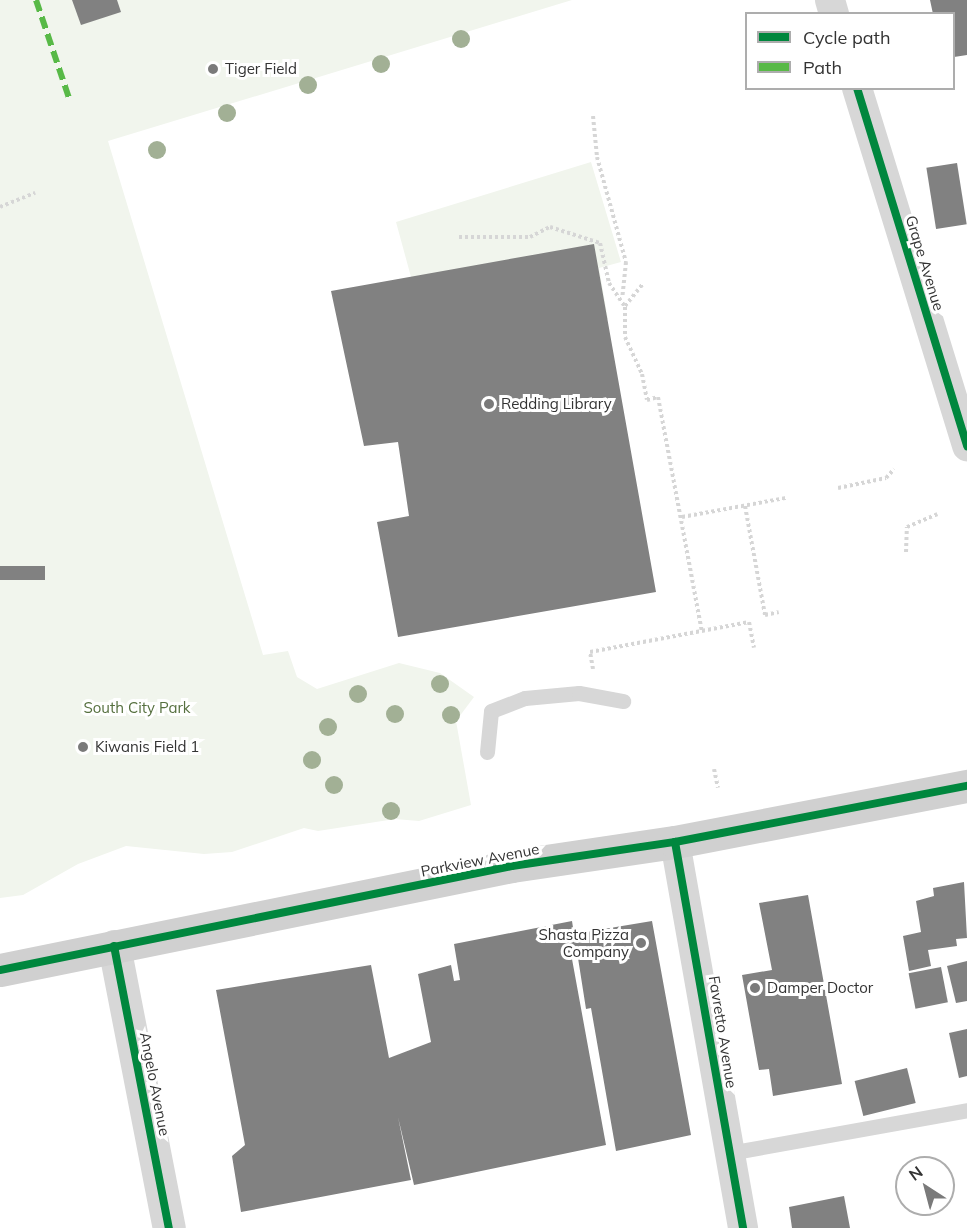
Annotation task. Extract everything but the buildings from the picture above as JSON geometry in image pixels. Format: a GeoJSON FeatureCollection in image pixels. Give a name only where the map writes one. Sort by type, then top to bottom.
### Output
{"type":"FeatureCollection","features":[{"type":"Feature","properties":{"kind":"main road","name":"Parkview Avenue"},"geometry":{"type":"LineString","coordinates":[[0,970],[512,866],[675,842],[967,786]]}},
{"type":"Feature","properties":{"kind":"street","name":"Grape Avenue"},"geometry":{"type":"LineString","coordinates":[[858,90],[967,446]]}},
{"type":"Feature","properties":{"kind":"street","name":"Favretto Avenue"},"geometry":{"type":"LineString","coordinates":[[675,842],[743,1228]]}},
{"type":"Feature","properties":{"kind":"street","name":"Angelo Avenue"},"geometry":{"type":"LineString","coordinates":[[114,946],[169,1228]]}},
{"type":"Feature","properties":{"kind":"lane"},"geometry":{"type":"LineString","coordinates":[[487,752],[491,711],[525,698],[579,693],[623,701]]}},
{"type":"Feature","properties":{"kind":"lane"},"geometry":{"type":"LineString","coordinates":[[729,1153],[967,1110]]}},
{"type":"Feature","properties":{"kind":"path"},"geometry":{"type":"LineString","coordinates":[[593,116],[597,157],[626,262],[622,299]]}},
{"type":"Feature","properties":{"kind":"path"},"geometry":{"type":"LineString","coordinates":[[0,207],[35,193]]}},
{"type":"Feature","properties":{"kind":"path"},"geometry":{"type":"LineString","coordinates":[[459,237],[530,237],[550,227],[593,237],[603,249],[609,283],[622,299],[625,307],[625,337],[642,374],[646,400],[658,397],[702,632]]}},
{"type":"Feature","properties":{"kind":"path"},"geometry":{"type":"LineString","coordinates":[[625,307],[643,284]]}},
{"type":"Feature","properties":{"kind":"path"},"geometry":{"type":"LineString","coordinates":[[838,488],[886,478],[894,469]]}},
{"type":"Feature","properties":{"kind":"path"},"geometry":{"type":"LineString","coordinates":[[682,517],[786,498]]}},
{"type":"Feature","properties":{"kind":"path"},"geometry":{"type":"LineString","coordinates":[[745,506],[765,615],[778,612]]}},
{"type":"Feature","properties":{"kind":"path"},"geometry":{"type":"LineString","coordinates":[[906,552],[907,527],[937,514]]}},
{"type":"Feature","properties":{"kind":"path"},"geometry":{"type":"LineString","coordinates":[[595,679],[590,652],[749,622],[754,648]]}},
{"type":"Feature","properties":{"kind":"path"},"geometry":{"type":"LineString","coordinates":[[714,769],[718,788]]}},
{"type":"Feature","properties":{"kind":"green space","name":"South City Park"},"geometry":{"type":"Polygon","coordinates":[[[0,0],[572,0],[108,141],[263,655],[288,651],[297,677],[317,689],[399,663],[440,673],[474,697],[456,721],[471,805],[419,821],[395,819],[318,831],[304,828],[232,852],[204,854],[126,846],[78,864],[23,895],[0,898],[0,0]]]}},
{"type":"Feature","properties":{"kind":"green space"},"geometry":{"type":"Polygon","coordinates":[[[591,162],[621,262],[599,268],[608,319],[566,327],[411,277],[396,222],[591,162]]]}},
{"type":"Feature","properties":{"kind":"marked path"},"geometry":{"type":"LineString","coordinates":[[36,0],[70,101]]}},
{"type":"Feature","properties":{"kind":"cycle path"},"geometry":{"type":"LineString","coordinates":[[858,90],[967,446]]}},
{"type":"Feature","properties":{"kind":"cycle path"},"geometry":{"type":"LineString","coordinates":[[0,970],[512,866],[675,842],[967,786]]}},
{"type":"Feature","properties":{"kind":"cycle path"},"geometry":{"type":"LineString","coordinates":[[675,842],[743,1228]]}},
{"type":"Feature","properties":{"kind":"cycle path"},"geometry":{"type":"LineString","coordinates":[[114,946],[169,1228]]}},
{"type":"Feature","properties":{"kind":"place","name":"Tiger Field"},"geometry":{"type":"Point","coordinates":[213,69]}},
{"type":"Feature","properties":{"kind":"place","name":"Redding Library"},"geometry":{"type":"Point","coordinates":[489,404]}},
{"type":"Feature","properties":{"kind":"place","name":"Kiwanis Field 1"},"geometry":{"type":"Point","coordinates":[83,747]}},
{"type":"Feature","properties":{"kind":"place","name":"Shasta Pizza Company"},"geometry":{"type":"Point","coordinates":[641,943]}},
{"type":"Feature","properties":{"kind":"place","name":"Damper Doctor"},"geometry":{"type":"Point","coordinates":[755,988]}}]}
